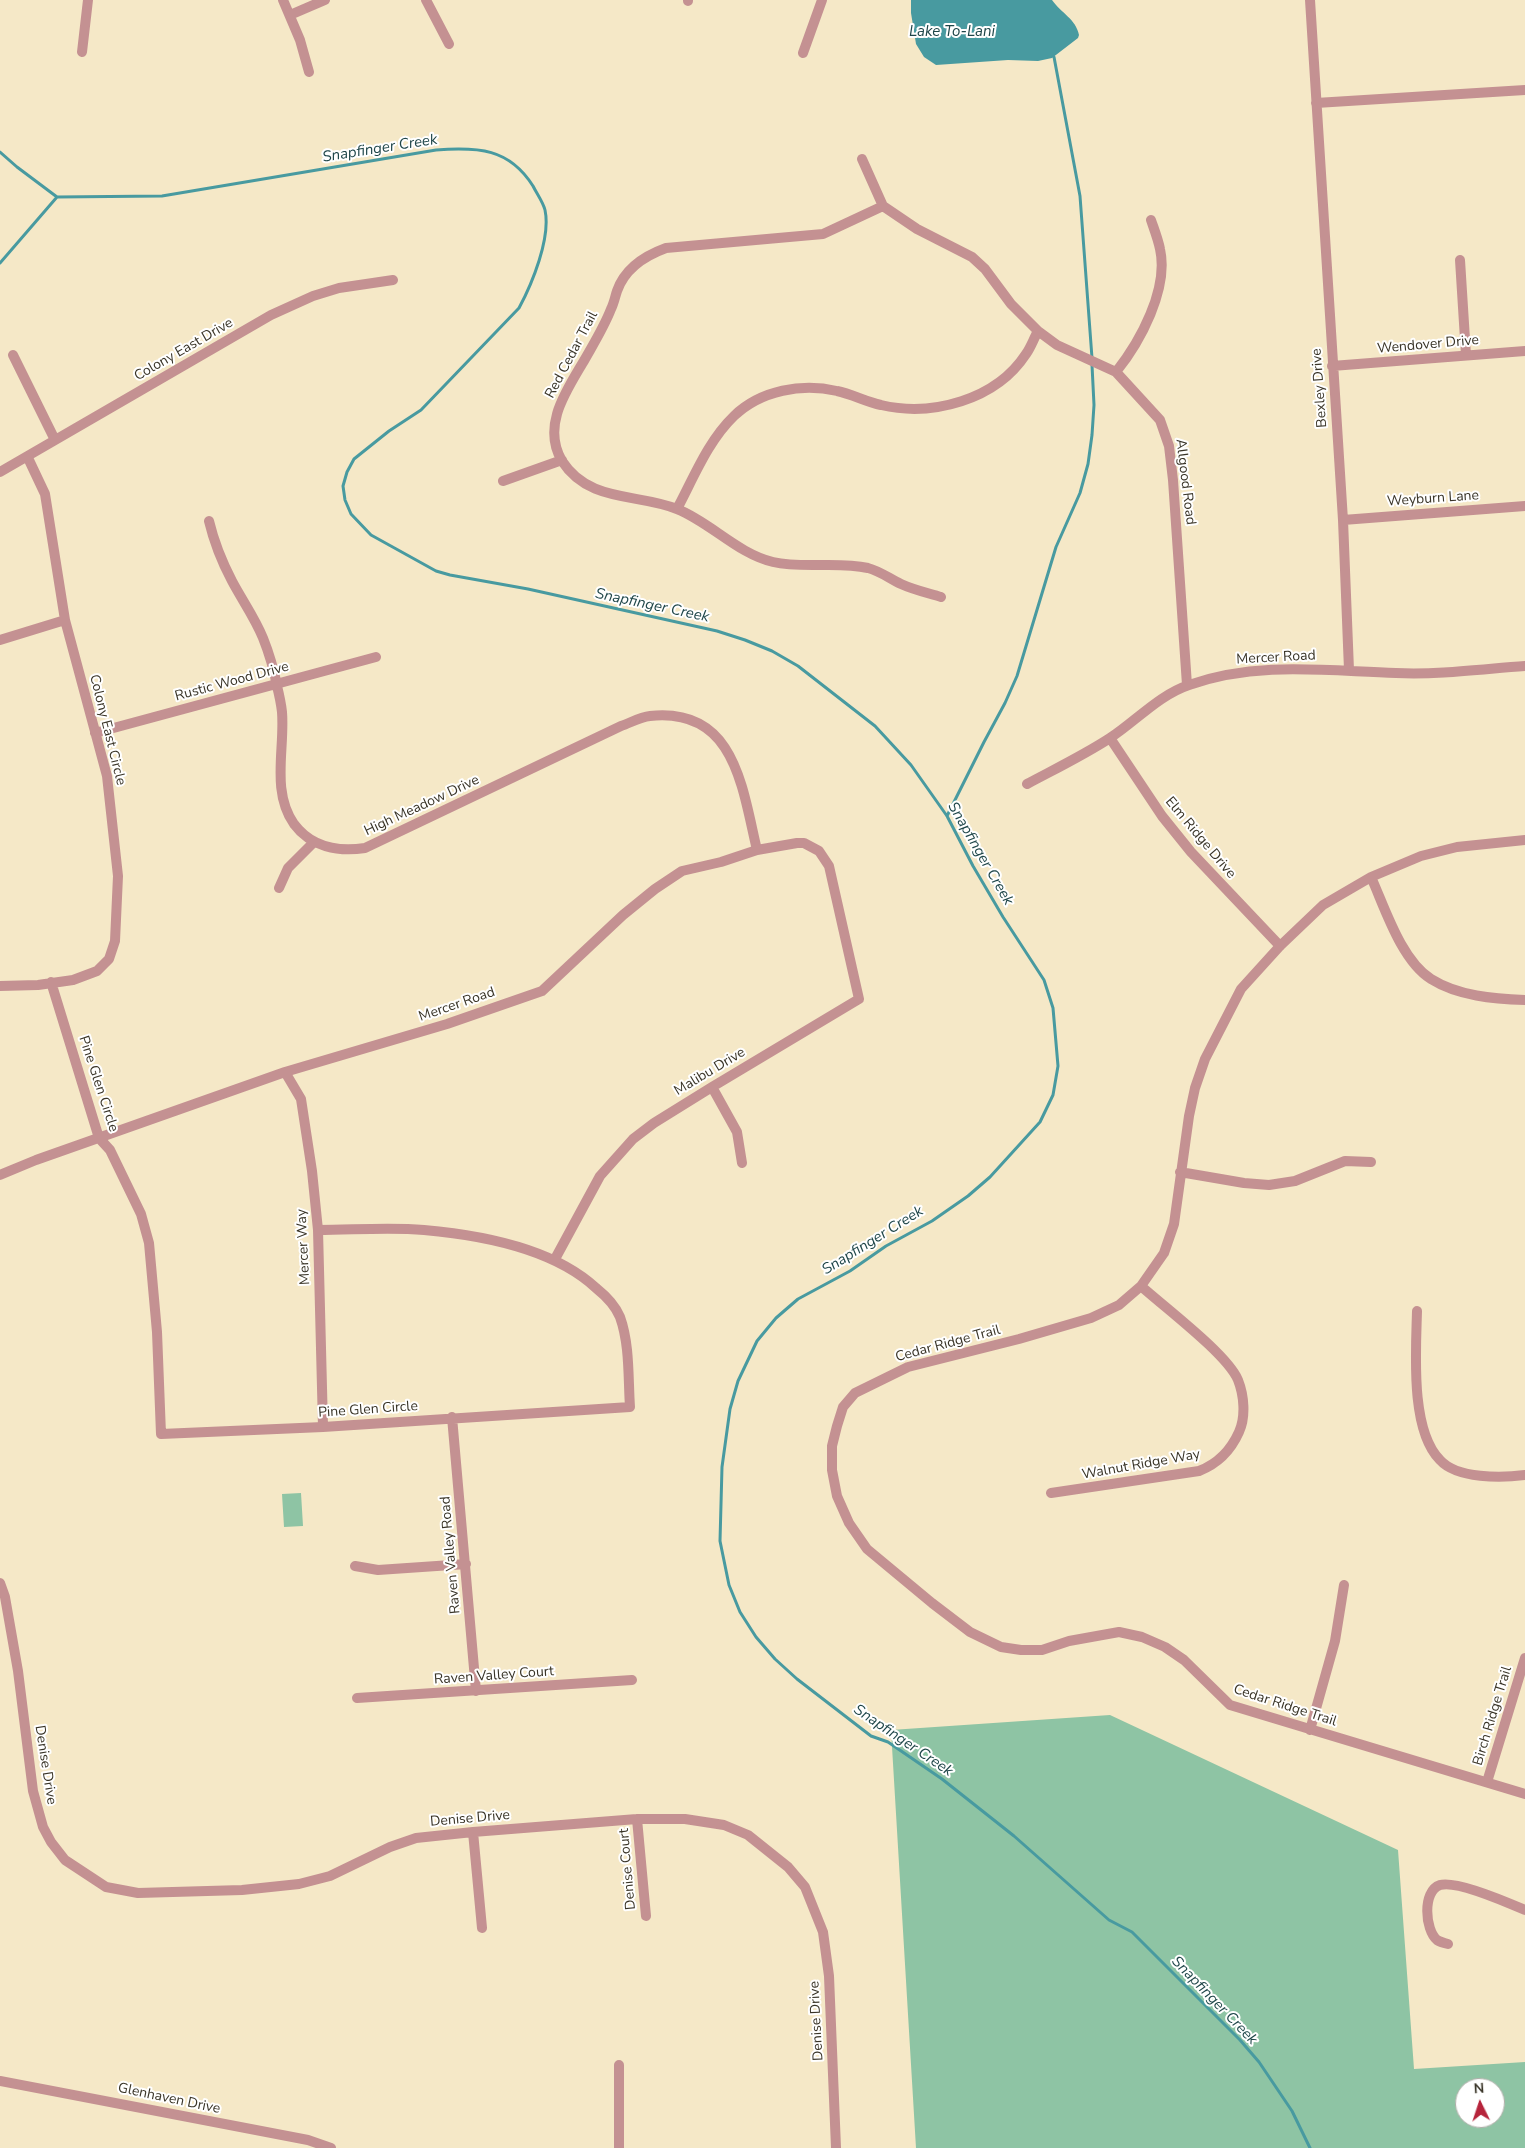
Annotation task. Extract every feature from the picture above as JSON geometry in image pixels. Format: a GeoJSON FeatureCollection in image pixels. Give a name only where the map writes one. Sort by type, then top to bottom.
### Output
{"type":"FeatureCollection","features":[{"type":"Feature","properties":{"kind":"street"},"geometry":{"type":"LineString","coordinates":[[82,52],[88,0]]}},
{"type":"Feature","properties":{"kind":"street"},"geometry":{"type":"LineString","coordinates":[[284,0],[309,72]]}},
{"type":"Feature","properties":{"kind":"street"},"geometry":{"type":"LineString","coordinates":[[290,15],[325,0]]}},
{"type":"Feature","properties":{"kind":"street"},"geometry":{"type":"LineString","coordinates":[[426,0],[449,44]]}},
{"type":"Feature","properties":{"kind":"street"},"geometry":{"type":"LineString","coordinates":[[803,53],[822,0]]}},
{"type":"Feature","properties":{"kind":"street","name":"Bexley Drive"},"geometry":{"type":"LineString","coordinates":[[1310,0],[1342,520],[1349,670]]}},
{"type":"Feature","properties":{"kind":"street"},"geometry":{"type":"LineString","coordinates":[[1316,104],[1525,90]]}},
{"type":"Feature","properties":{"kind":"street"},"geometry":{"type":"LineString","coordinates":[[862,158],[883,206]]}},
{"type":"Feature","properties":{"kind":"street","name":"Allgood Road"},"geometry":{"type":"LineString","coordinates":[[883,206],[917,230],[972,257],[985,269],[1011,304],[1038,331],[1057,345],[1116,372],[1160,420],[1169,446],[1174,480],[1188,685]]}},
{"type":"Feature","properties":{"kind":"street","name":"Red Cedar Trail"},"geometry":{"type":"LineString","coordinates":[[883,206],[824,234],[666,248],[651,253],[638,261],[628,271],[617,290],[613,307],[560,402],[554,432],[562,460],[573,474],[596,491],[644,500],[677,509],[753,554],[773,562],[833,563],[867,568],[878,571],[902,584],[941,597]]}},
{"type":"Feature","properties":{"kind":"street"},"geometry":{"type":"LineString","coordinates":[[1116,372],[1133,352],[1156,300],[1161,273],[1161,250],[1151,220]]}},
{"type":"Feature","properties":{"kind":"street"},"geometry":{"type":"LineString","coordinates":[[1460,260],[1466,355]]}},
{"type":"Feature","properties":{"kind":"street","name":"Colony East Drive"},"geometry":{"type":"LineString","coordinates":[[0,472],[28,458],[55,440],[271,315],[322,293],[339,288],[393,280]]}},
{"type":"Feature","properties":{"kind":"street"},"geometry":{"type":"LineString","coordinates":[[677,509],[716,436],[734,415],[748,404],[785,390],[806,388],[839,392],[880,405],[916,410],[957,404],[971,398],[1011,373],[1026,354],[1038,331]]}},
{"type":"Feature","properties":{"kind":"street","name":"Wendover Drive"},"geometry":{"type":"LineString","coordinates":[[1332,366],[1525,351]]}},
{"type":"Feature","properties":{"kind":"street"},"geometry":{"type":"LineString","coordinates":[[13,355],[55,440]]}},
{"type":"Feature","properties":{"kind":"street","name":"Colony East Circle"},"geometry":{"type":"LineString","coordinates":[[0,986],[73,980],[97,971],[109,959],[116,941],[118,876],[107,776],[65,620],[45,494],[28,458]]}},
{"type":"Feature","properties":{"kind":"street"},"geometry":{"type":"LineString","coordinates":[[503,481],[562,460]]}},
{"type":"Feature","properties":{"kind":"street","name":"Weyburn Lane"},"geometry":{"type":"LineString","coordinates":[[1342,520],[1525,506]]}},
{"type":"Feature","properties":{"kind":"street","name":"High Meadow Drive"},"geometry":{"type":"LineString","coordinates":[[209,521],[214,542],[263,638],[277,684],[282,713],[280,785],[285,805],[293,822],[302,833],[314,842],[332,848],[352,850],[365,848],[621,726],[648,716],[669,716],[688,719],[707,728],[722,742],[736,768],[757,850]]}},
{"type":"Feature","properties":{"kind":"street"},"geometry":{"type":"LineString","coordinates":[[0,640],[65,620]]}},
{"type":"Feature","properties":{"kind":"street","name":"Rustic Wood Drive"},"geometry":{"type":"LineString","coordinates":[[95,733],[376,657]]}},
{"type":"Feature","properties":{"kind":"street","name":"Mercer Road"},"geometry":{"type":"LineString","coordinates":[[1027,784],[1110,738],[1154,705],[1188,685],[1235,673],[1314,668],[1398,674],[1525,666]]}},
{"type":"Feature","properties":{"kind":"street","name":"Elm Ridge Drive"},"geometry":{"type":"LineString","coordinates":[[1110,738],[1156,808],[1191,852],[1280,946]]}},
{"type":"Feature","properties":{"kind":"street","name":"Cedar Ridge Trail"},"geometry":{"type":"LineString","coordinates":[[1525,840],[1456,847],[1421,856],[1371,877],[1323,905],[1280,946],[1241,989],[1205,1060],[1195,1088],[1171,1236],[1164,1253],[1141,1286],[1118,1305],[1091,1318],[1019,1339],[908,1367],[855,1393],[843,1407],[832,1446],[832,1470],[837,1496],[849,1523],[867,1549],[939,1609],[970,1632],[1002,1647],[1021,1650],[1042,1650],[1119,1632],[1142,1637],[1165,1647],[1184,1660],[1230,1705],[1525,1794]]}},
{"type":"Feature","properties":{"kind":"street"},"geometry":{"type":"LineString","coordinates":[[279,888],[288,868],[314,842]]}},
{"type":"Feature","properties":{"kind":"street","name":"Mercer Road"},"geometry":{"type":"LineString","coordinates":[[0,1175],[284,1072],[447,1024],[542,990],[623,915],[655,889],[682,871],[721,862],[757,850],[804,843],[818,851],[829,866],[841,922]]}},
{"type":"Feature","properties":{"kind":"street"},"geometry":{"type":"LineString","coordinates":[[1371,877],[1405,949],[1416,966],[1431,979],[1475,995],[1525,1000]]}},
{"type":"Feature","properties":{"kind":"street","name":"Malibu Drive"},"geometry":{"type":"LineString","coordinates":[[554,1259],[600,1176],[632,1139],[712,1087],[859,999],[841,922]]}},
{"type":"Feature","properties":{"kind":"street","name":"Pine Glen Circle"},"geometry":{"type":"LineString","coordinates":[[51,982],[99,1138],[110,1150],[141,1214],[149,1243],[157,1332],[161,1434],[323,1427],[452,1417],[630,1407],[626,1340],[619,1316],[609,1300],[589,1281],[554,1259],[494,1241],[423,1230],[318,1230]]}},
{"type":"Feature","properties":{"kind":"street","name":"Mercer Way"},"geometry":{"type":"LineString","coordinates":[[284,1072],[301,1099],[318,1230],[323,1427]]}},
{"type":"Feature","properties":{"kind":"street"},"geometry":{"type":"LineString","coordinates":[[712,1087],[737,1132],[742,1163]]}},
{"type":"Feature","properties":{"kind":"street"},"geometry":{"type":"LineString","coordinates":[[1180,1172],[1269,1185],[1295,1181],[1345,1161],[1371,1162]]}},
{"type":"Feature","properties":{"kind":"street","name":"Walnut Ridge Way"},"geometry":{"type":"LineString","coordinates":[[1051,1493],[1199,1471],[1210,1467],[1222,1457],[1231,1447],[1241,1427],[1244,1414],[1241,1390],[1237,1378],[1222,1358],[1141,1286]]}},
{"type":"Feature","properties":{"kind":"street"},"geometry":{"type":"LineString","coordinates":[[1418,1311],[1416,1340],[1419,1416],[1426,1438],[1439,1460],[1460,1472],[1487,1476],[1525,1475]]}},
{"type":"Feature","properties":{"kind":"street","name":"Raven Valley Road"},"geometry":{"type":"LineString","coordinates":[[452,1417],[476,1691]]}},
{"type":"Feature","properties":{"kind":"street"},"geometry":{"type":"LineString","coordinates":[[355,1566],[378,1570],[466,1564]]}},
{"type":"Feature","properties":{"kind":"street","name":"Denise Drive"},"geometry":{"type":"LineString","coordinates":[[0,1583],[5,1597],[18,1671],[33,1791],[43,1827],[51,1842],[65,1860],[106,1887],[138,1893],[242,1890],[298,1884],[330,1876],[390,1847],[416,1838],[473,1832],[637,1819],[685,1819],[732,1829],[748,1835],[788,1867],[804,1887],[823,1932],[829,1976],[836,2148]]}},
{"type":"Feature","properties":{"kind":"street"},"geometry":{"type":"LineString","coordinates":[[1310,1730],[1335,1641],[1344,1585]]}},
{"type":"Feature","properties":{"kind":"street","name":"Birch Ridge Trail"},"geometry":{"type":"LineString","coordinates":[[1488,1782],[1525,1658]]}},
{"type":"Feature","properties":{"kind":"street","name":"Raven Valley Court"},"geometry":{"type":"LineString","coordinates":[[357,1698],[632,1680]]}},
{"type":"Feature","properties":{"kind":"street","name":"Denise Court"},"geometry":{"type":"LineString","coordinates":[[637,1819],[646,1916]]}},
{"type":"Feature","properties":{"kind":"street"},"geometry":{"type":"LineString","coordinates":[[473,1832],[482,1928]]}},
{"type":"Feature","properties":{"kind":"street"},"geometry":{"type":"LineString","coordinates":[[1448,1944],[1438,1941],[1430,1932],[1428,1918],[1428,1901],[1432,1891],[1440,1886],[1452,1885],[1468,1889],[1525,1910]]}},
{"type":"Feature","properties":{"kind":"street"},"geometry":{"type":"LineString","coordinates":[[619,2065],[619,2148]]}},
{"type":"Feature","properties":{"kind":"street","name":"Glenhaven Drive"},"geometry":{"type":"LineString","coordinates":[[0,2081],[308,2140],[330,2148]]}},
{"type":"Feature","properties":{"kind":"green space"},"geometry":{"type":"Polygon","coordinates":[[[301,1493],[303,1526],[284,1527],[282,1494],[301,1493]]]}},
{"type":"Feature","properties":{"kind":"green space"},"geometry":{"type":"Polygon","coordinates":[[[1110,1715],[1398,1850],[1414,2069],[1525,2062],[1525,2148],[916,2148],[891,1730],[1110,1715]]]}},
{"type":"Feature","properties":{"kind":"water","name":"Lake To-Lani"},"geometry":{"type":"Polygon","coordinates":[[[911,0],[1052,0],[1072,20],[1079,35],[1078,38],[1052,58],[1038,61],[1008,60],[936,65],[924,57],[916,44],[911,0]]]}},
{"type":"Feature","properties":{"kind":"waterway"},"geometry":{"type":"LineString","coordinates":[[1054,57],[1080,196],[1092,358]]}},
{"type":"Feature","properties":{"kind":"waterway","name":"Snapfinger Creek"},"geometry":{"type":"LineString","coordinates":[[0,152],[57,197],[162,196],[436,150],[479,150],[503,157],[514,164],[524,173],[533,186],[544,207],[546,221],[543,247],[535,274],[524,298],[519,308],[421,410],[389,431],[354,459],[347,472],[343,486],[345,500],[351,514],[371,535],[436,571],[528,589],[717,631],[772,651],[798,666],[875,726],[911,765],[947,816],[973,866],[1003,917],[1044,980],[1053,1008],[1058,1066],[1053,1095],[1040,1122],[990,1177],[968,1196],[932,1221],[886,1246],[850,1271],[798,1299],[776,1318],[757,1341],[738,1381],[730,1409],[722,1467],[720,1541],[729,1585],[740,1612],[756,1637],[775,1659],[797,1679],[871,1736],[888,1742],[942,1779],[1014,1836],[1109,1920],[1132,1932],[1240,2040],[1259,2062],[1292,2111],[1310,2148]]}},
{"type":"Feature","properties":{"kind":"waterway"},"geometry":{"type":"LineString","coordinates":[[0,263],[57,197]]}},
{"type":"Feature","properties":{"kind":"waterway"},"geometry":{"type":"LineString","coordinates":[[947,816],[1017,676],[1056,547],[1080,493],[1088,464],[1092,435],[1094,405],[1092,365]]}}]}
